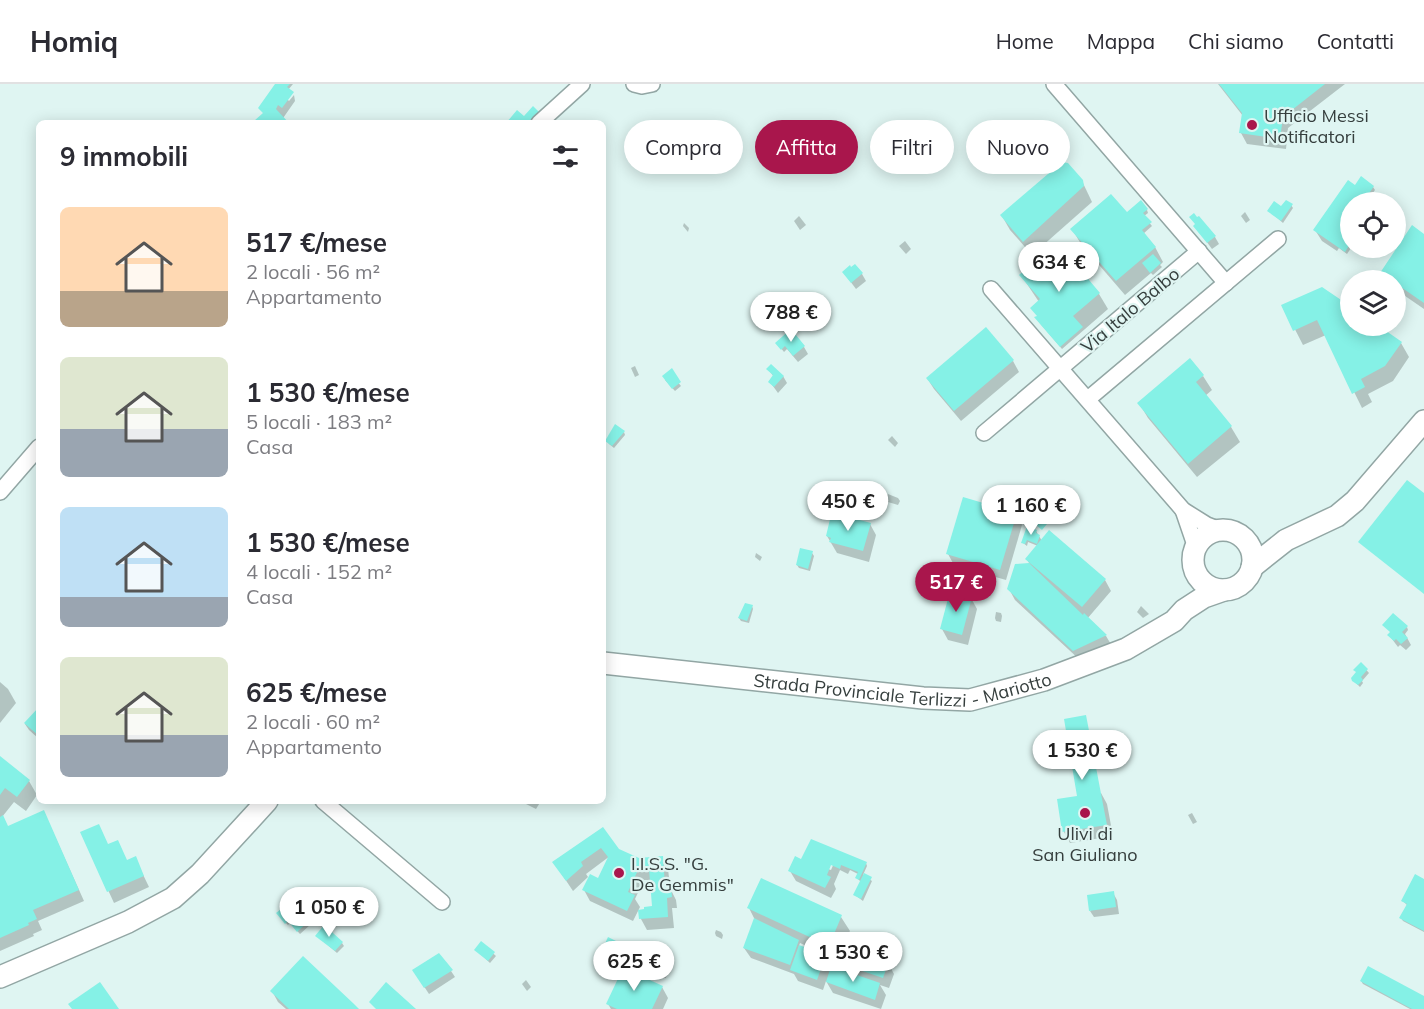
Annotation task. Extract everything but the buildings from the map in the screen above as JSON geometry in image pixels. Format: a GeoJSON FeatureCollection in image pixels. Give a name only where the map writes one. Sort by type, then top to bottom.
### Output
{"type":"FeatureCollection","features":[{"type":"Feature","properties":{"kind":"main road","name":"Strada Provinciale Terlizzi - Mariotto"},"geometry":{"type":"LineString","coordinates":[[606,663],[923,698],[970,700],[1044,680],[1111,655],[1150,636],[1174,621],[1184,610],[1204,597],[1234,588],[1242,583],[1252,567],[1286,540],[1337,516],[1355,501],[1424,421]]}},
{"type":"Feature","properties":{"kind":"main road","name":"Strada Provinciale Terlizzi - Mariotto"},"geometry":{"type":"LineString","coordinates":[[1220,530],[1229,530],[1246,540],[1286,540]]}},
{"type":"Feature","properties":{"kind":"main road"},"geometry":{"type":"LineString","coordinates":[[1220,530],[1203,538],[1196,548],[1193,562],[1196,571],[1207,585],[1224,590]]}},
{"type":"Feature","properties":{"kind":"main road"},"geometry":{"type":"LineString","coordinates":[[1246,540],[1253,557],[1252,567]]}},
{"type":"Feature","properties":{"kind":"main road"},"geometry":{"type":"LineString","coordinates":[[1184,610],[1193,587],[1196,571]]}},
{"type":"Feature","properties":{"kind":"main road"},"geometry":{"type":"LineString","coordinates":[[0,977],[128,922],[173,898],[200,874],[264,804]]}},
{"type":"Feature","properties":{"kind":"street"},"geometry":{"type":"LineString","coordinates":[[542,120],[582,84]]}},
{"type":"Feature","properties":{"kind":"street"},"geometry":{"type":"LineString","coordinates":[[634,84],[652,84]]}},
{"type":"Feature","properties":{"kind":"street"},"geometry":{"type":"LineString","coordinates":[[1054,84],[1226,283]]}},
{"type":"Feature","properties":{"kind":"street"},"geometry":{"type":"LineString","coordinates":[[1088,399],[1278,239]]}},
{"type":"Feature","properties":{"kind":"street","name":"Via Italo Balbo"},"geometry":{"type":"LineString","coordinates":[[984,433],[1198,251]]}},
{"type":"Feature","properties":{"kind":"street"},"geometry":{"type":"LineString","coordinates":[[991,289],[1183,510],[1220,530]]}},
{"type":"Feature","properties":{"kind":"street"},"geometry":{"type":"LineString","coordinates":[[0,492],[36,450]]}},
{"type":"Feature","properties":{"kind":"street"},"geometry":{"type":"LineString","coordinates":[[1183,510],[1196,548]]}},
{"type":"Feature","properties":{"kind":"street"},"geometry":{"type":"LineString","coordinates":[[327,804],[442,902]]}},
{"type":"Feature","properties":{"kind":"place","name":"Ufficio Messi Notificatori"},"geometry":{"type":"Point","coordinates":[1252,125]}},
{"type":"Feature","properties":{"kind":"place","name":"Ulivi di San Giuliano"},"geometry":{"type":"Point","coordinates":[1085,813]}},
{"type":"Feature","properties":{"kind":"place","name":"I.I.S.S. \"G. De Gemmis\""},"geometry":{"type":"Point","coordinates":[619,873]}}]}
